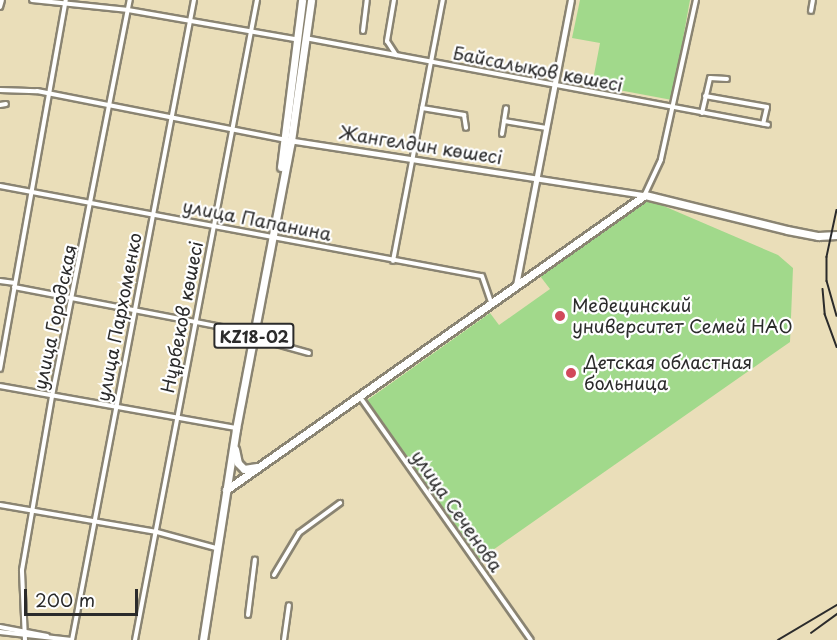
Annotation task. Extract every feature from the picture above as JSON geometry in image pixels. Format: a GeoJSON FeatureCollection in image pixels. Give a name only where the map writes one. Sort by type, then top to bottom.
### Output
{"type":"FeatureCollection","features":[{"type":"Feature","properties":{"kind":"highway","name":"KZ18-02"},"geometry":{"type":"LineString","coordinates":[[203,639],[221,514],[272,238],[280,182],[281,139],[294,39],[302,0]]}},
{"type":"Feature","properties":{"kind":"highway","name":"KZ18-02"},"geometry":{"type":"LineString","coordinates":[[280,182],[291,141],[311,0]]}},
{"type":"Feature","properties":{"kind":"highway","name":"Жангелдин көшесі"},"geometry":{"type":"LineString","coordinates":[[645,195],[787,230],[818,236],[837,235]]}},
{"type":"Feature","properties":{"kind":"highway"},"geometry":{"type":"LineString","coordinates":[[226,490],[645,195]]}},
{"type":"Feature","properties":{"kind":"highway"},"geometry":{"type":"LineString","coordinates":[[236,432],[235,453],[244,469],[267,462]]}},
{"type":"Feature","properties":{"kind":"highway"},"geometry":{"type":"LineString","coordinates":[[221,514],[227,495],[239,481]]}},
{"type":"Feature","properties":{"kind":"street"},"geometry":{"type":"LineString","coordinates":[[0,7],[2,0]]}},
{"type":"Feature","properties":{"kind":"street"},"geometry":{"type":"LineString","coordinates":[[32,0],[65,1],[128,10],[294,39]]}},
{"type":"Feature","properties":{"kind":"street","name":"улица Городская"},"geometry":{"type":"LineString","coordinates":[[26,636],[20,587],[52,396],[74,297],[130,0]]}},
{"type":"Feature","properties":{"kind":"street","name":"улица Пархоменко"},"geometry":{"type":"LineString","coordinates":[[72,640],[92,524],[195,0]]}},
{"type":"Feature","properties":{"kind":"street","name":"Нұрбеков көшесі"},"geometry":{"type":"LineString","coordinates":[[135,640],[158,532],[176,419],[230,130],[257,0]]}},
{"type":"Feature","properties":{"kind":"street"},"geometry":{"type":"LineString","coordinates":[[363,31],[367,0]]}},
{"type":"Feature","properties":{"kind":"street"},"geometry":{"type":"LineString","coordinates":[[394,0],[387,40],[396,56]]}},
{"type":"Feature","properties":{"kind":"street"},"geometry":{"type":"LineString","coordinates":[[393,261],[442,0]]}},
{"type":"Feature","properties":{"kind":"street"},"geometry":{"type":"LineString","coordinates":[[516,285],[571,0]]}},
{"type":"Feature","properties":{"kind":"street"},"geometry":{"type":"LineString","coordinates":[[645,195],[661,159],[696,0]]}},
{"type":"Feature","properties":{"kind":"street"},"geometry":{"type":"LineString","coordinates":[[811,11],[813,0]]}},
{"type":"Feature","properties":{"kind":"street"},"geometry":{"type":"LineString","coordinates":[[0,369],[65,1]]}},
{"type":"Feature","properties":{"kind":"street","name":"Байсалықов көшесі"},"geometry":{"type":"LineString","coordinates":[[304,37],[768,125]]}},
{"type":"Feature","properties":{"kind":"street"},"geometry":{"type":"LineString","coordinates":[[702,113],[710,78],[727,80]]}},
{"type":"Feature","properties":{"kind":"street","name":"Жангелдин көшесі"},"geometry":{"type":"LineString","coordinates":[[0,90],[48,94],[291,141],[645,195]]}},
{"type":"Feature","properties":{"kind":"street"},"geometry":{"type":"LineString","coordinates":[[705,96],[767,107],[768,115],[762,124]]}},
{"type":"Feature","properties":{"kind":"street"},"geometry":{"type":"LineString","coordinates":[[0,105],[6,104]]}},
{"type":"Feature","properties":{"kind":"street"},"geometry":{"type":"LineString","coordinates":[[422,108],[464,114],[466,128]]}},
{"type":"Feature","properties":{"kind":"street"},"geometry":{"type":"LineString","coordinates":[[502,134],[506,108]]}},
{"type":"Feature","properties":{"kind":"street"},"geometry":{"type":"LineString","coordinates":[[504,121],[546,128]]}},
{"type":"Feature","properties":{"kind":"street","name":"улица Папанина"},"geometry":{"type":"LineString","coordinates":[[0,186],[214,224],[272,238],[482,276],[491,302]]}},
{"type":"Feature","properties":{"kind":"street"},"geometry":{"type":"LineString","coordinates":[[0,281],[196,321],[254,335],[309,353]]}},
{"type":"Feature","properties":{"kind":"street"},"geometry":{"type":"LineString","coordinates":[[0,386],[236,432]]}},
{"type":"Feature","properties":{"kind":"street","name":"улица Сеченова"},"geometry":{"type":"LineString","coordinates":[[360,397],[531,640]]}},
{"type":"Feature","properties":{"kind":"street"},"geometry":{"type":"LineString","coordinates":[[274,574],[299,533],[340,503]]}},
{"type":"Feature","properties":{"kind":"street"},"geometry":{"type":"LineString","coordinates":[[0,506],[92,524],[158,532],[216,548]]}},
{"type":"Feature","properties":{"kind":"street"},"geometry":{"type":"LineString","coordinates":[[248,615],[255,559]]}},
{"type":"Feature","properties":{"kind":"street"},"geometry":{"type":"LineString","coordinates":[[284,640],[289,605]]}},
{"type":"Feature","properties":{"kind":"street"},"geometry":{"type":"LineString","coordinates":[[0,627],[26,636]]}},
{"type":"Feature","properties":{"kind":"street"},"geometry":{"type":"LineString","coordinates":[[0,632],[72,640]]}},
{"type":"Feature","properties":{"kind":"green space"},"geometry":{"type":"Polygon","coordinates":[[[580,0],[690,0],[672,100],[592,85],[600,43],[572,38],[580,0]]]}},
{"type":"Feature","properties":{"kind":"green space"},"geometry":{"type":"Polygon","coordinates":[[[645,198],[778,255],[793,268],[790,342],[480,559],[366,401],[490,313],[499,325],[550,289],[537,272],[645,198]]]}},
{"type":"Feature","properties":{"kind":"railway"},"geometry":{"type":"LineString","coordinates":[[837,210],[827,257],[827,281],[837,316]]}},
{"type":"Feature","properties":{"kind":"railway"},"geometry":{"type":"LineString","coordinates":[[823,289],[825,314],[837,347]]}},
{"type":"Feature","properties":{"kind":"railway"},"geometry":{"type":"LineString","coordinates":[[778,640],[837,605]]}},
{"type":"Feature","properties":{"kind":"railway"},"geometry":{"type":"LineString","coordinates":[[811,633],[837,614]]}},
{"type":"Feature","properties":{"kind":"place","name":"Медецинский университет Семей НАО"},"geometry":{"type":"Point","coordinates":[560,316]}},
{"type":"Feature","properties":{"kind":"place","name":"Детская областная больница"},"geometry":{"type":"Point","coordinates":[571,373]}}]}
